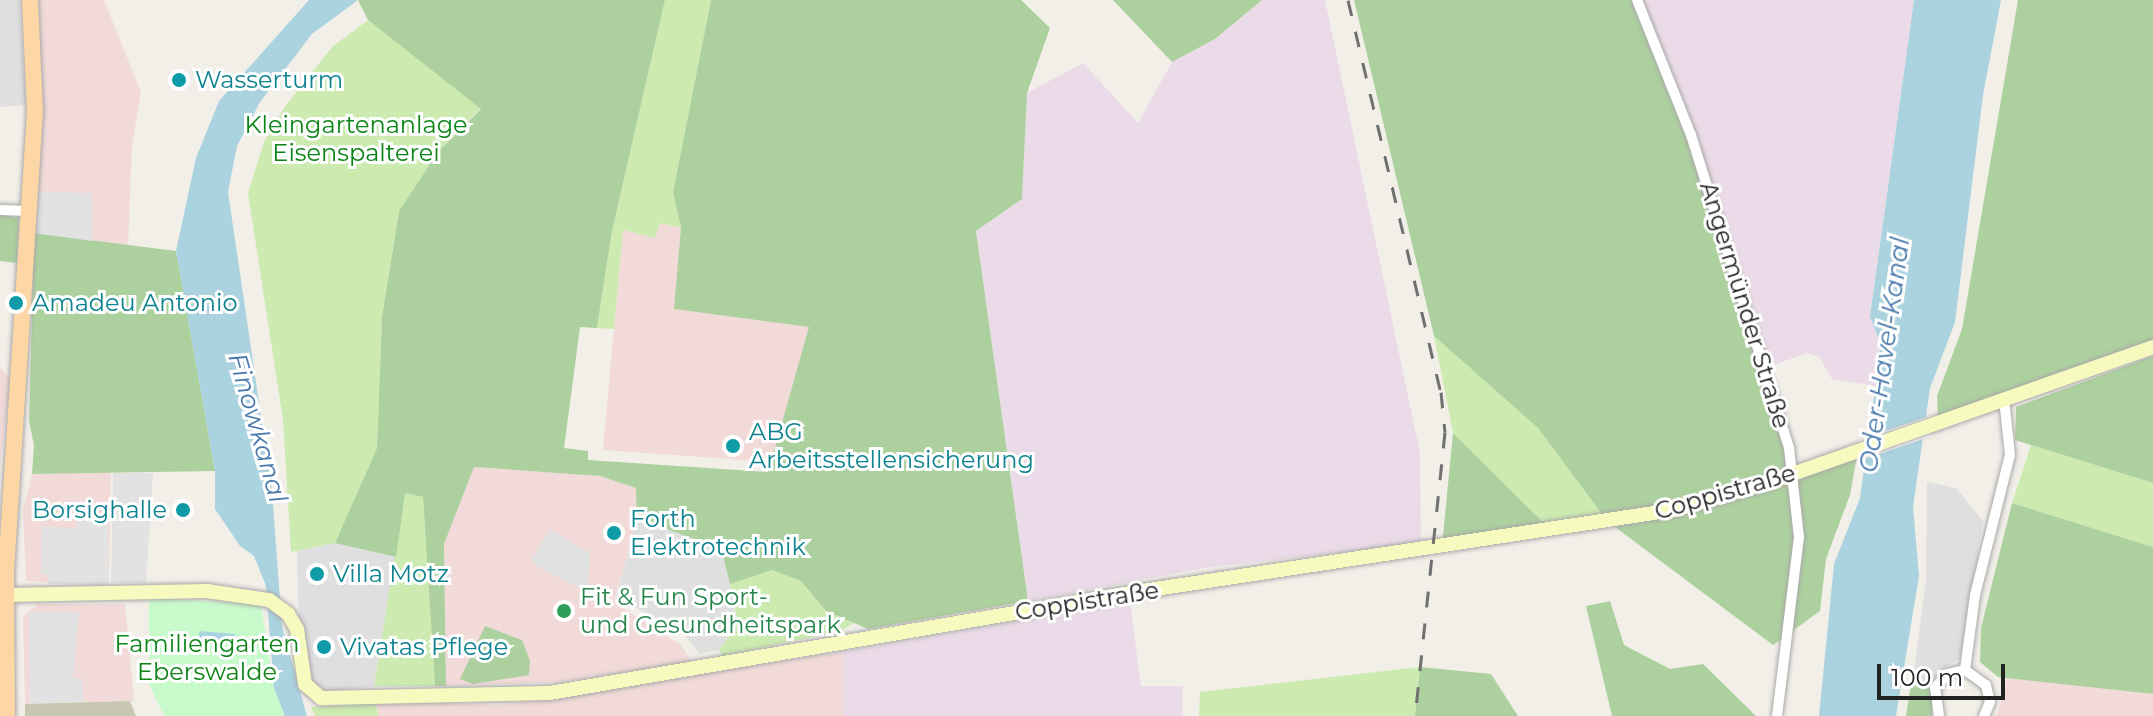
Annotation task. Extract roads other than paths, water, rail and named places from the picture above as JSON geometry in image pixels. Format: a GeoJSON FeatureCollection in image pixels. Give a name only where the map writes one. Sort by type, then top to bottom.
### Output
{"type":"FeatureCollection","features":[{"type":"Feature","properties":{"kind":"main road"},"geometry":{"type":"LineString","coordinates":[[7,716],[3,595],[35,111],[30,0]]}},
{"type":"Feature","properties":{"kind":"main road","name":"Coppistraße"},"geometry":{"type":"LineString","coordinates":[[3,595],[207,591],[260,598],[288,614],[310,692],[332,699],[389,692],[550,693],[1136,592],[1649,515],[1793,473],[2153,347]]}},
{"type":"Feature","properties":{"kind":"street","name":"Angermünder Straße"},"geometry":{"type":"LineString","coordinates":[[1637,0],[1719,218],[1793,473],[1799,537],[1777,716]]}},
{"type":"Feature","properties":{"kind":"street"},"geometry":{"type":"LineString","coordinates":[[0,210],[29,211]]}},
{"type":"Feature","properties":{"kind":"street"},"geometry":{"type":"LineString","coordinates":[[1965,670],[1975,595],[2010,455],[2004,399]]}},
{"type":"Feature","properties":{"kind":"street"},"geometry":{"type":"LineString","coordinates":[[1939,716],[1935,688],[1947,674],[1965,670],[1986,685],[1990,702],[1984,716]]}},
{"type":"Feature","properties":{"kind":"water","name":"Finowkanal"},"geometry":{"type":"Polygon","coordinates":[[[309,0],[358,0],[312,34],[260,102],[237,146],[228,192],[272,491],[282,627],[307,716],[285,716],[274,688],[266,586],[254,556],[240,546],[215,509],[215,471],[176,251],[196,158],[219,101],[309,0]]]}},
{"type":"Feature","properties":{"kind":"water","name":"Oder-Havel-Kanal"},"geometry":{"type":"Polygon","coordinates":[[[1914,0],[2001,0],[1983,95],[1955,322],[1930,388],[1913,507],[1919,576],[1896,716],[1819,716],[1834,564],[1860,498],[1881,346],[1870,316],[1914,0]]]}},
{"type":"Feature","properties":{"kind":"water"},"geometry":{"type":"Polygon","coordinates":[[[199,631],[235,634],[235,642],[199,640],[199,631]]]}},
{"type":"Feature","properties":{"kind":"railway"},"geometry":{"type":"LineString","coordinates":[[1348,0],[1441,392],[1445,432],[1415,716]]}},
{"type":"Feature","properties":{"kind":"place","name":"Wasserturm"},"geometry":{"type":"Point","coordinates":[179,80]}},
{"type":"Feature","properties":{"kind":"place","name":"Amadeu Antonio"},"geometry":{"type":"Point","coordinates":[16,303]}},
{"type":"Feature","properties":{"kind":"place","name":"ABG Arbeitsstellensicherung"},"geometry":{"type":"Point","coordinates":[733,446]}},
{"type":"Feature","properties":{"kind":"place","name":"Borsighalle"},"geometry":{"type":"Point","coordinates":[183,510]}},
{"type":"Feature","properties":{"kind":"place","name":"Forth Elektrotechnik"},"geometry":{"type":"Point","coordinates":[614,533]}},
{"type":"Feature","properties":{"kind":"place","name":"Villa Motz"},"geometry":{"type":"Point","coordinates":[317,574]}},
{"type":"Feature","properties":{"kind":"place","name":"Fit & Fun Sport- und Gesundheitspark"},"geometry":{"type":"Point","coordinates":[564,611]}},
{"type":"Feature","properties":{"kind":"place","name":"Vivatas Pflege"},"geometry":{"type":"Point","coordinates":[324,647]}},
{"type":"Feature","properties":{"kind":"park label","name":"Kleingartenanlage Eisenspalterei"},"geometry":{"type":"Point","coordinates":[356,139]}},
{"type":"Feature","properties":{"kind":"park label","name":"Familiengarten Eberswalde"},"geometry":{"type":"Point","coordinates":[207,658]}}]}
